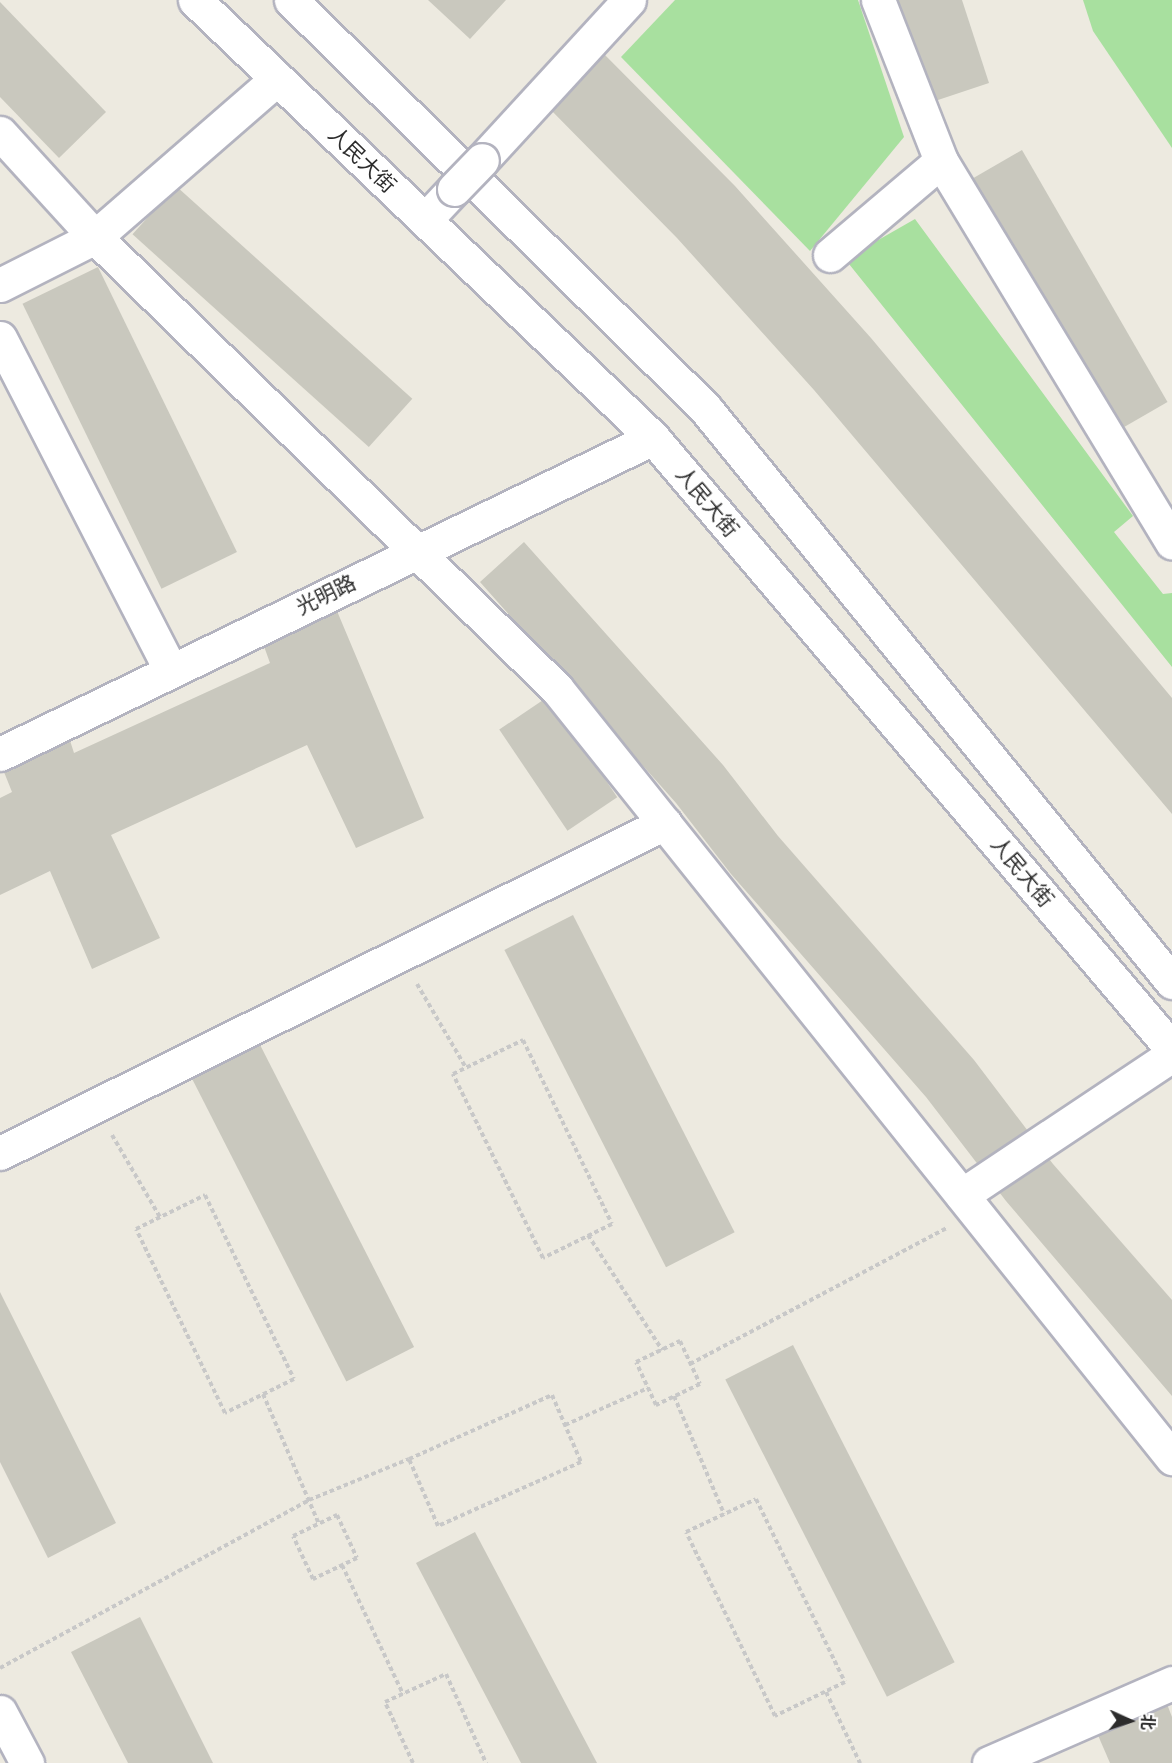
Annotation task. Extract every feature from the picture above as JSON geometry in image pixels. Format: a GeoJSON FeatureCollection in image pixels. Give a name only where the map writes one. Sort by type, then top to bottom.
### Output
{"type":"FeatureCollection","features":[{"type":"Feature","properties":{"kind":"street","name":"人民大街"},"geometry":{"type":"LineString","coordinates":[[195,0],[653,438],[1172,1049]]}},
{"type":"Feature","properties":{"kind":"street"},"geometry":{"type":"LineString","coordinates":[[291,0],[705,408],[1172,982]]}},
{"type":"Feature","properties":{"kind":"street"},"geometry":{"type":"LineString","coordinates":[[425,220],[629,0]]}},
{"type":"Feature","properties":{"kind":"street"},"geometry":{"type":"LineString","coordinates":[[878,0],[941,161],[1172,543]]}},
{"type":"Feature","properties":{"kind":"street"},"geometry":{"type":"LineString","coordinates":[[0,285],[95,237],[277,79]]}},
{"type":"Feature","properties":{"kind":"street"},"geometry":{"type":"LineString","coordinates":[[0,133],[95,237],[557,689],[1172,1458]]}},
{"type":"Feature","properties":{"kind":"street"},"geometry":{"type":"LineString","coordinates":[[830,255],[941,161]]}},
{"type":"Feature","properties":{"kind":"street"},"geometry":{"type":"LineString","coordinates":[[0,338],[171,671]]}},
{"type":"Feature","properties":{"kind":"street","name":"光明路"},"geometry":{"type":"LineString","coordinates":[[0,754],[653,438]]}},
{"type":"Feature","properties":{"kind":"street"},"geometry":{"type":"LineString","coordinates":[[0,1154],[665,823]]}},
{"type":"Feature","properties":{"kind":"street"},"geometry":{"type":"LineString","coordinates":[[969,1204],[1172,1055]]}},
{"type":"Feature","properties":{"kind":"street"},"geometry":{"type":"LineString","coordinates":[[989,1763],[1172,1683]]}},
{"type":"Feature","properties":{"kind":"street"},"geometry":{"type":"LineString","coordinates":[[0,1712],[27,1763]]}},
{"type":"Feature","properties":{"kind":"path"},"geometry":{"type":"LineString","coordinates":[[400,955],[466,1068]]}},
{"type":"Feature","properties":{"kind":"path"},"geometry":{"type":"LineString","coordinates":[[523,1040],[612,1224],[543,1258],[453,1074],[466,1068],[523,1040]]}},
{"type":"Feature","properties":{"kind":"path"},"geometry":{"type":"LineString","coordinates":[[95,1106],[160,1217]]}},
{"type":"Feature","properties":{"kind":"path"},"geometry":{"type":"LineString","coordinates":[[205,1195],[294,1379],[225,1413],[136,1230],[160,1217],[205,1195]]}},
{"type":"Feature","properties":{"kind":"path"},"geometry":{"type":"LineString","coordinates":[[690,1364],[969,1204]]}},
{"type":"Feature","properties":{"kind":"path"},"geometry":{"type":"LineString","coordinates":[[588,1235],[662,1350]]}},
{"type":"Feature","properties":{"kind":"path"},"geometry":{"type":"LineString","coordinates":[[680,1341],[700,1384],[656,1405],[636,1362],[662,1350],[680,1341]]}},
{"type":"Feature","properties":{"kind":"path"},"geometry":{"type":"LineString","coordinates":[[565,1425],[648,1388]]}},
{"type":"Feature","properties":{"kind":"path"},"geometry":{"type":"LineString","coordinates":[[263,1394],[319,1524]]}},
{"type":"Feature","properties":{"kind":"path"},"geometry":{"type":"LineString","coordinates":[[0,1668],[309,1500],[409,1459],[552,1395],[581,1462],[438,1526],[409,1459]]}},
{"type":"Feature","properties":{"kind":"path"},"geometry":{"type":"LineString","coordinates":[[674,1396],[724,1514]]}},
{"type":"Feature","properties":{"kind":"path"},"geometry":{"type":"LineString","coordinates":[[756,1499],[845,1682],[826,1692],[776,1716],[686,1532],[756,1499]]}},
{"type":"Feature","properties":{"kind":"path"},"geometry":{"type":"LineString","coordinates":[[337,1515],[357,1558],[342,1565],[313,1579],[293,1536],[337,1515]]}},
{"type":"Feature","properties":{"kind":"path"},"geometry":{"type":"LineString","coordinates":[[342,1565],[403,1694]]}},
{"type":"Feature","properties":{"kind":"path"},"geometry":{"type":"LineString","coordinates":[[413,1763],[385,1702],[446,1674],[486,1763]]}},
{"type":"Feature","properties":{"kind":"path"},"geometry":{"type":"LineString","coordinates":[[826,1692],[860,1763]]}},
{"type":"Feature","properties":{"kind":"green space"},"geometry":{"type":"Polygon","coordinates":[[[675,0],[858,0],[904,137],[810,251],[621,57],[675,0]]]}},
{"type":"Feature","properties":{"kind":"green space"},"geometry":{"type":"Polygon","coordinates":[[[1083,0],[1172,0],[1172,148],[1093,31],[1083,0]]]}},
{"type":"Feature","properties":{"kind":"green space"},"geometry":{"type":"Polygon","coordinates":[[[915,219],[1133,516],[1114,532],[1163,594],[1172,593],[1172,667],[845,259],[915,219]]]}},
{"type":"Feature","properties":{"kind":"building"},"geometry":{"type":"Polygon","coordinates":[[[428,0],[506,0],[470,39],[428,0]]]}},
{"type":"Feature","properties":{"kind":"building"},"geometry":{"type":"Polygon","coordinates":[[[892,0],[962,0],[989,83],[926,104],[892,0]]]}},
{"type":"Feature","properties":{"kind":"building"},"geometry":{"type":"Polygon","coordinates":[[[0,2],[106,112],[59,158],[0,97],[0,2]]]}},
{"type":"Feature","properties":{"kind":"building"},"geometry":{"type":"Polygon","coordinates":[[[601,51],[735,186],[871,338],[1172,698],[1172,814],[814,390],[677,238],[547,106],[601,51]]]}},
{"type":"Feature","properties":{"kind":"building"},"geometry":{"type":"Polygon","coordinates":[[[1022,150],[1168,402],[1112,434],[967,182],[1022,150]]]}},
{"type":"Feature","properties":{"kind":"building"},"geometry":{"type":"Polygon","coordinates":[[[176,186],[412,399],[369,447],[133,234],[176,186]]]}},
{"type":"Feature","properties":{"kind":"building"},"geometry":{"type":"Polygon","coordinates":[[[98,267],[237,552],[161,589],[23,304],[98,267]]]}},
{"type":"Feature","properties":{"kind":"building"},"geometry":{"type":"Polygon","coordinates":[[[524,542],[723,765],[778,836],[974,1060],[1053,1164],[1172,1300],[1172,1396],[1006,1201],[926,1097],[731,874],[676,803],[480,582],[524,542]]]}},
{"type":"Feature","properties":{"kind":"building"},"geometry":{"type":"Polygon","coordinates":[[[337,611],[424,818],[356,848],[307,745],[111,835],[160,938],[92,969],[50,871],[0,895],[0,798],[12,792],[0,762],[66,728],[74,753],[270,663],[261,638],[337,611]]]}},
{"type":"Feature","properties":{"kind":"building"},"geometry":{"type":"Polygon","coordinates":[[[549,696],[617,797],[567,831],[499,730],[549,696]]]}},
{"type":"Feature","properties":{"kind":"building"},"geometry":{"type":"Polygon","coordinates":[[[573,915],[735,1232],[666,1267],[504,950],[573,915]]]}},
{"type":"Feature","properties":{"kind":"building"},"geometry":{"type":"Polygon","coordinates":[[[252,1029],[414,1347],[346,1382],[184,1064],[252,1029]]]}},
{"type":"Feature","properties":{"kind":"building"},"geometry":{"type":"Polygon","coordinates":[[[0,1292],[116,1523],[48,1558],[0,1462],[0,1292]]]}},
{"type":"Feature","properties":{"kind":"building"},"geometry":{"type":"Polygon","coordinates":[[[793,1345],[955,1662],[887,1697],[725,1380],[793,1345]]]}},
{"type":"Feature","properties":{"kind":"building"},"geometry":{"type":"Polygon","coordinates":[[[475,1532],[597,1763],[521,1763],[416,1563],[475,1532]]]}},
{"type":"Feature","properties":{"kind":"building"},"geometry":{"type":"Polygon","coordinates":[[[140,1617],[213,1763],[128,1763],[71,1652],[140,1617]]]}},
{"type":"Feature","properties":{"kind":"building"},"geometry":{"type":"Polygon","coordinates":[[[1167,1704],[1172,1717],[1172,1763],[1110,1763],[1097,1733],[1167,1704]]]}}]}
